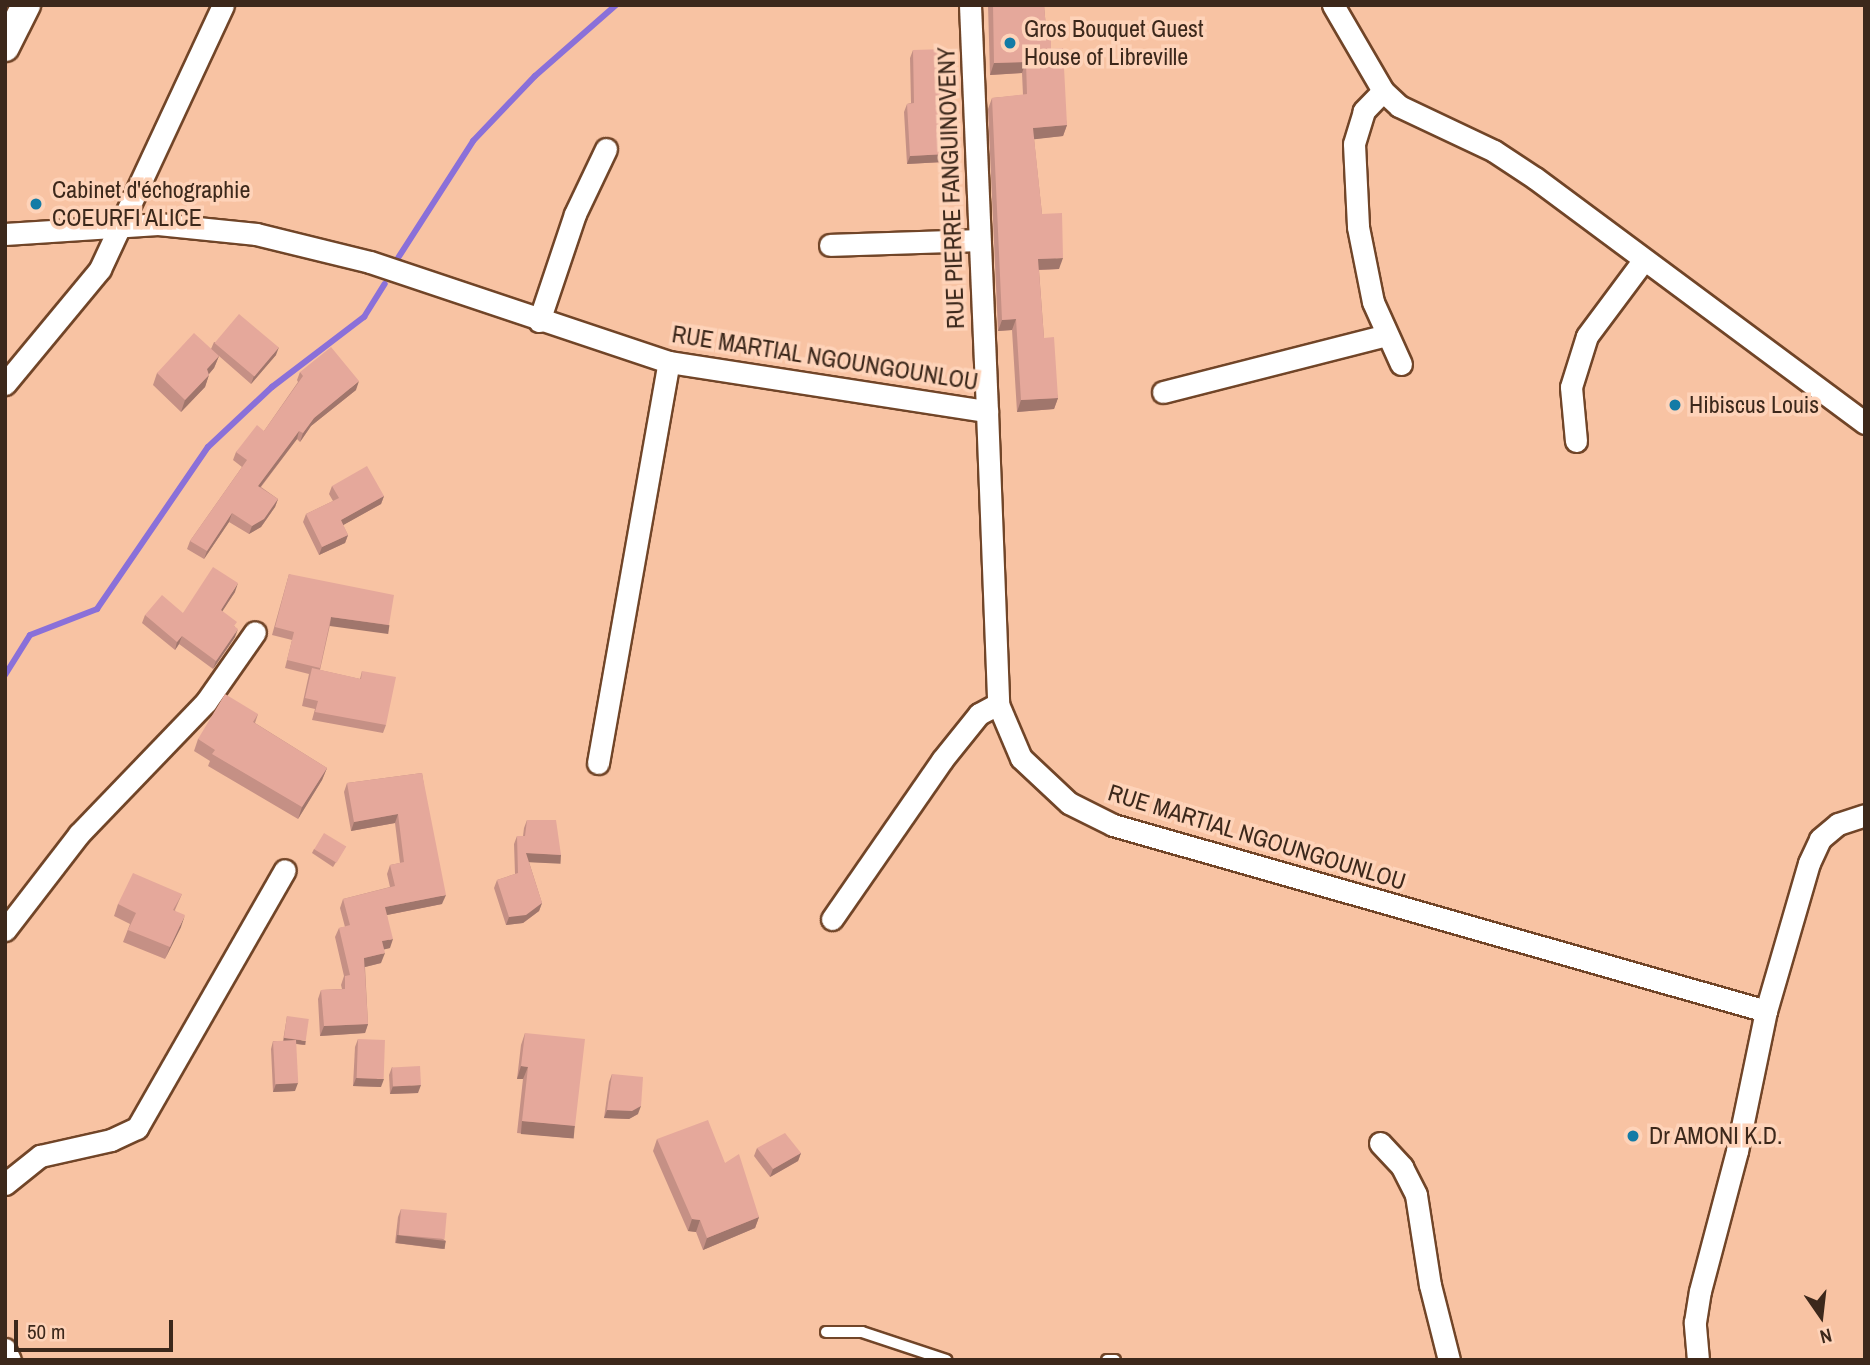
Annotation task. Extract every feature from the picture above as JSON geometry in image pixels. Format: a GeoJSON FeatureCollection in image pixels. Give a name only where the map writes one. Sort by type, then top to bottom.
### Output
{"type":"FeatureCollection","features":[{"type":"Feature","properties":{"kind":"street"},"geometry":{"type":"LineString","coordinates":[[5,47],[26,5]]}},
{"type":"Feature","properties":{"kind":"street"},"geometry":{"type":"LineString","coordinates":[[5,384],[100,269],[223,5]]}},
{"type":"Feature","properties":{"kind":"street","name":"RUE PIERRE FANGUINOVENY"},"geometry":{"type":"LineString","coordinates":[[970,5],[987,411]]}},
{"type":"Feature","properties":{"kind":"street"},"geometry":{"type":"LineString","coordinates":[[1333,5],[1383,91],[1413,116],[1494,151],[1865,423]]}},
{"type":"Feature","properties":{"kind":"street"},"geometry":{"type":"LineString","coordinates":[[1383,91],[1364,111],[1354,144],[1364,270],[1387,335],[1401,364]]}},
{"type":"Feature","properties":{"kind":"street"},"geometry":{"type":"LineString","coordinates":[[539,321],[575,214],[607,149]]}},
{"type":"Feature","properties":{"kind":"street","name":"RUE MARTIAL NGOUNGOUNLOU"},"geometry":{"type":"LineString","coordinates":[[5,234],[117,230],[158,223],[207,226],[314,246],[670,362],[987,411],[998,704],[1021,758],[1040,779],[1069,803],[1113,825],[1766,1011]]}},
{"type":"Feature","properties":{"kind":"street"},"geometry":{"type":"LineString","coordinates":[[830,245],[978,240]]}},
{"type":"Feature","properties":{"kind":"street"},"geometry":{"type":"LineString","coordinates":[[1576,441],[1571,387],[1587,336],[1643,261]]}},
{"type":"Feature","properties":{"kind":"street"},"geometry":{"type":"LineString","coordinates":[[1163,392],[1387,335]]}},
{"type":"Feature","properties":{"kind":"street"},"geometry":{"type":"LineString","coordinates":[[598,763],[670,362]]}},
{"type":"Feature","properties":{"kind":"street"},"geometry":{"type":"LineString","coordinates":[[5,930],[79,834],[206,702],[255,632]]}},
{"type":"Feature","properties":{"kind":"street"},"geometry":{"type":"LineString","coordinates":[[832,919],[942,760],[979,714],[998,704]]}},
{"type":"Feature","properties":{"kind":"street"},"geometry":{"type":"LineString","coordinates":[[1698,1360],[1695,1322],[1700,1291],[1737,1151],[1766,1011],[1808,863],[1820,839],[1838,824],[1865,815]]}},
{"type":"Feature","properties":{"kind":"street"},"geometry":{"type":"LineString","coordinates":[[5,1184],[40,1156],[111,1140],[137,1128],[285,870]]}},
{"type":"Feature","properties":{"kind":"street"},"geometry":{"type":"LineString","coordinates":[[1380,1143],[1402,1167],[1416,1195],[1430,1285],[1449,1360]]}},
{"type":"Feature","properties":{"kind":"street"},"geometry":{"type":"LineString","coordinates":[[5,1349],[10,1360]]}},
{"type":"Feature","properties":{"kind":"lane"},"geometry":{"type":"LineString","coordinates":[[826,1332],[862,1332],[946,1360]]}},
{"type":"Feature","properties":{"kind":"lane"},"geometry":{"type":"LineString","coordinates":[[1107,1360],[1115,1360]]}},
{"type":"Feature","properties":{"kind":"building"},"geometry":{"type":"Polygon","coordinates":[[[993,5],[1044,5],[1047,39],[1051,39],[1051,49],[1063,48],[1067,125],[1033,128],[1042,214],[1062,213],[1063,258],[1038,259],[1044,338],[1054,337],[1058,398],[1021,400],[1016,319],[1002,320],[992,98],[1027,94],[1026,62],[994,63],[993,5]]]}},
{"type":"Feature","properties":{"kind":"building"},"geometry":{"type":"Polygon","coordinates":[[[947,49],[948,91],[943,91],[946,154],[910,156],[907,104],[914,103],[913,50],[947,49]]]}},
{"type":"Feature","properties":{"kind":"building"},"geometry":{"type":"Polygon","coordinates":[[[239,314],[279,347],[254,377],[215,343],[239,314]]]}},
{"type":"Feature","properties":{"kind":"building"},"geometry":{"type":"Polygon","coordinates":[[[194,333],[219,356],[207,369],[209,375],[185,400],[157,373],[194,333]]]}},
{"type":"Feature","properties":{"kind":"building"},"geometry":{"type":"Polygon","coordinates":[[[331,347],[359,381],[314,418],[303,433],[299,431],[258,486],[278,499],[264,519],[252,526],[232,513],[207,551],[190,541],[247,460],[236,452],[257,425],[264,431],[303,376],[300,372],[331,347]]]}},
{"type":"Feature","properties":{"kind":"building"},"geometry":{"type":"Polygon","coordinates":[[[367,466],[384,496],[341,520],[348,535],[322,547],[306,514],[339,498],[332,486],[367,466]]]}},
{"type":"Feature","properties":{"kind":"building"},"geometry":{"type":"Polygon","coordinates":[[[213,567],[238,583],[221,610],[237,622],[234,626],[238,629],[216,661],[182,636],[177,642],[145,615],[162,595],[183,613],[213,567]]]}},
{"type":"Feature","properties":{"kind":"building"},"geometry":{"type":"Polygon","coordinates":[[[289,574],[394,595],[389,625],[331,617],[320,668],[287,660],[294,632],[275,627],[289,574]]]}},
{"type":"Feature","properties":{"kind":"building"},"geometry":{"type":"Polygon","coordinates":[[[312,668],[361,679],[362,671],[396,677],[386,725],[315,712],[318,701],[305,698],[312,668]]]}},
{"type":"Feature","properties":{"kind":"building"},"geometry":{"type":"Polygon","coordinates":[[[225,694],[258,714],[253,722],[327,768],[302,807],[212,754],[215,750],[198,739],[225,694]]]}},
{"type":"Feature","properties":{"kind":"building"},"geometry":{"type":"Polygon","coordinates":[[[422,773],[446,895],[385,907],[393,939],[382,941],[385,953],[364,958],[368,1024],[324,1026],[321,990],[345,989],[345,976],[350,975],[339,928],[350,925],[343,899],[395,886],[390,865],[404,862],[398,814],[354,822],[347,783],[422,773]]]}},
{"type":"Feature","properties":{"kind":"building"},"geometry":{"type":"Polygon","coordinates":[[[527,820],[556,820],[561,855],[526,853],[542,903],[526,915],[509,917],[497,880],[518,873],[517,836],[525,836],[527,820]]]}},
{"type":"Feature","properties":{"kind":"building"},"geometry":{"type":"Polygon","coordinates":[[[324,833],[346,846],[337,863],[314,849],[324,833]]]}},
{"type":"Feature","properties":{"kind":"building"},"geometry":{"type":"Polygon","coordinates":[[[133,873],[182,894],[173,910],[185,915],[170,947],[128,930],[136,913],[118,904],[133,873]]]}},
{"type":"Feature","properties":{"kind":"building"},"geometry":{"type":"Polygon","coordinates":[[[287,1016],[309,1019],[306,1041],[284,1038],[287,1016]]]}},
{"type":"Feature","properties":{"kind":"building"},"geometry":{"type":"Polygon","coordinates":[[[525,1033],[585,1039],[575,1126],[522,1121],[528,1067],[521,1066],[525,1033]]]}},
{"type":"Feature","properties":{"kind":"building"},"geometry":{"type":"Polygon","coordinates":[[[358,1039],[385,1040],[384,1079],[357,1078],[358,1039]]]}},
{"type":"Feature","properties":{"kind":"building"},"geometry":{"type":"Polygon","coordinates":[[[296,1040],[298,1083],[275,1084],[273,1041],[296,1040]]]}},
{"type":"Feature","properties":{"kind":"building"},"geometry":{"type":"Polygon","coordinates":[[[420,1066],[421,1085],[393,1086],[392,1067],[420,1066]]]}},
{"type":"Feature","properties":{"kind":"building"},"geometry":{"type":"Polygon","coordinates":[[[612,1074],[643,1077],[641,1106],[632,1111],[607,1110],[612,1074]]]}},
{"type":"Feature","properties":{"kind":"building"},"geometry":{"type":"Polygon","coordinates":[[[708,1120],[725,1163],[739,1154],[759,1217],[707,1238],[700,1220],[692,1219],[657,1139],[708,1120]]]}},
{"type":"Feature","properties":{"kind":"building"},"geometry":{"type":"Polygon","coordinates":[[[785,1133],[801,1153],[773,1169],[757,1148],[785,1133]]]}},
{"type":"Feature","properties":{"kind":"building"},"geometry":{"type":"Polygon","coordinates":[[[401,1209],[447,1213],[445,1239],[399,1235],[401,1209]]]}},
{"type":"Feature","properties":{"kind":"waterway"},"geometry":{"type":"LineString","coordinates":[[398,258],[473,141],[535,76],[616,5]]}},
{"type":"Feature","properties":{"kind":"waterway"},"geometry":{"type":"LineString","coordinates":[[5,675],[30,635],[97,609],[208,447],[272,387],[364,317],[385,284]]}},
{"type":"Feature","properties":{"kind":"place","name":"Gros Bouquet Guest House of Libreville"},"geometry":{"type":"Point","coordinates":[1010,43]}},
{"type":"Feature","properties":{"kind":"place","name":"Cabinet d'échographie COEURFI ALICE"},"geometry":{"type":"Point","coordinates":[36,204]}},
{"type":"Feature","properties":{"kind":"place","name":"Hibiscus Louis"},"geometry":{"type":"Point","coordinates":[1675,405]}},
{"type":"Feature","properties":{"kind":"place","name":"Dr AMONI K.D."},"geometry":{"type":"Point","coordinates":[1633,1136]}}]}
